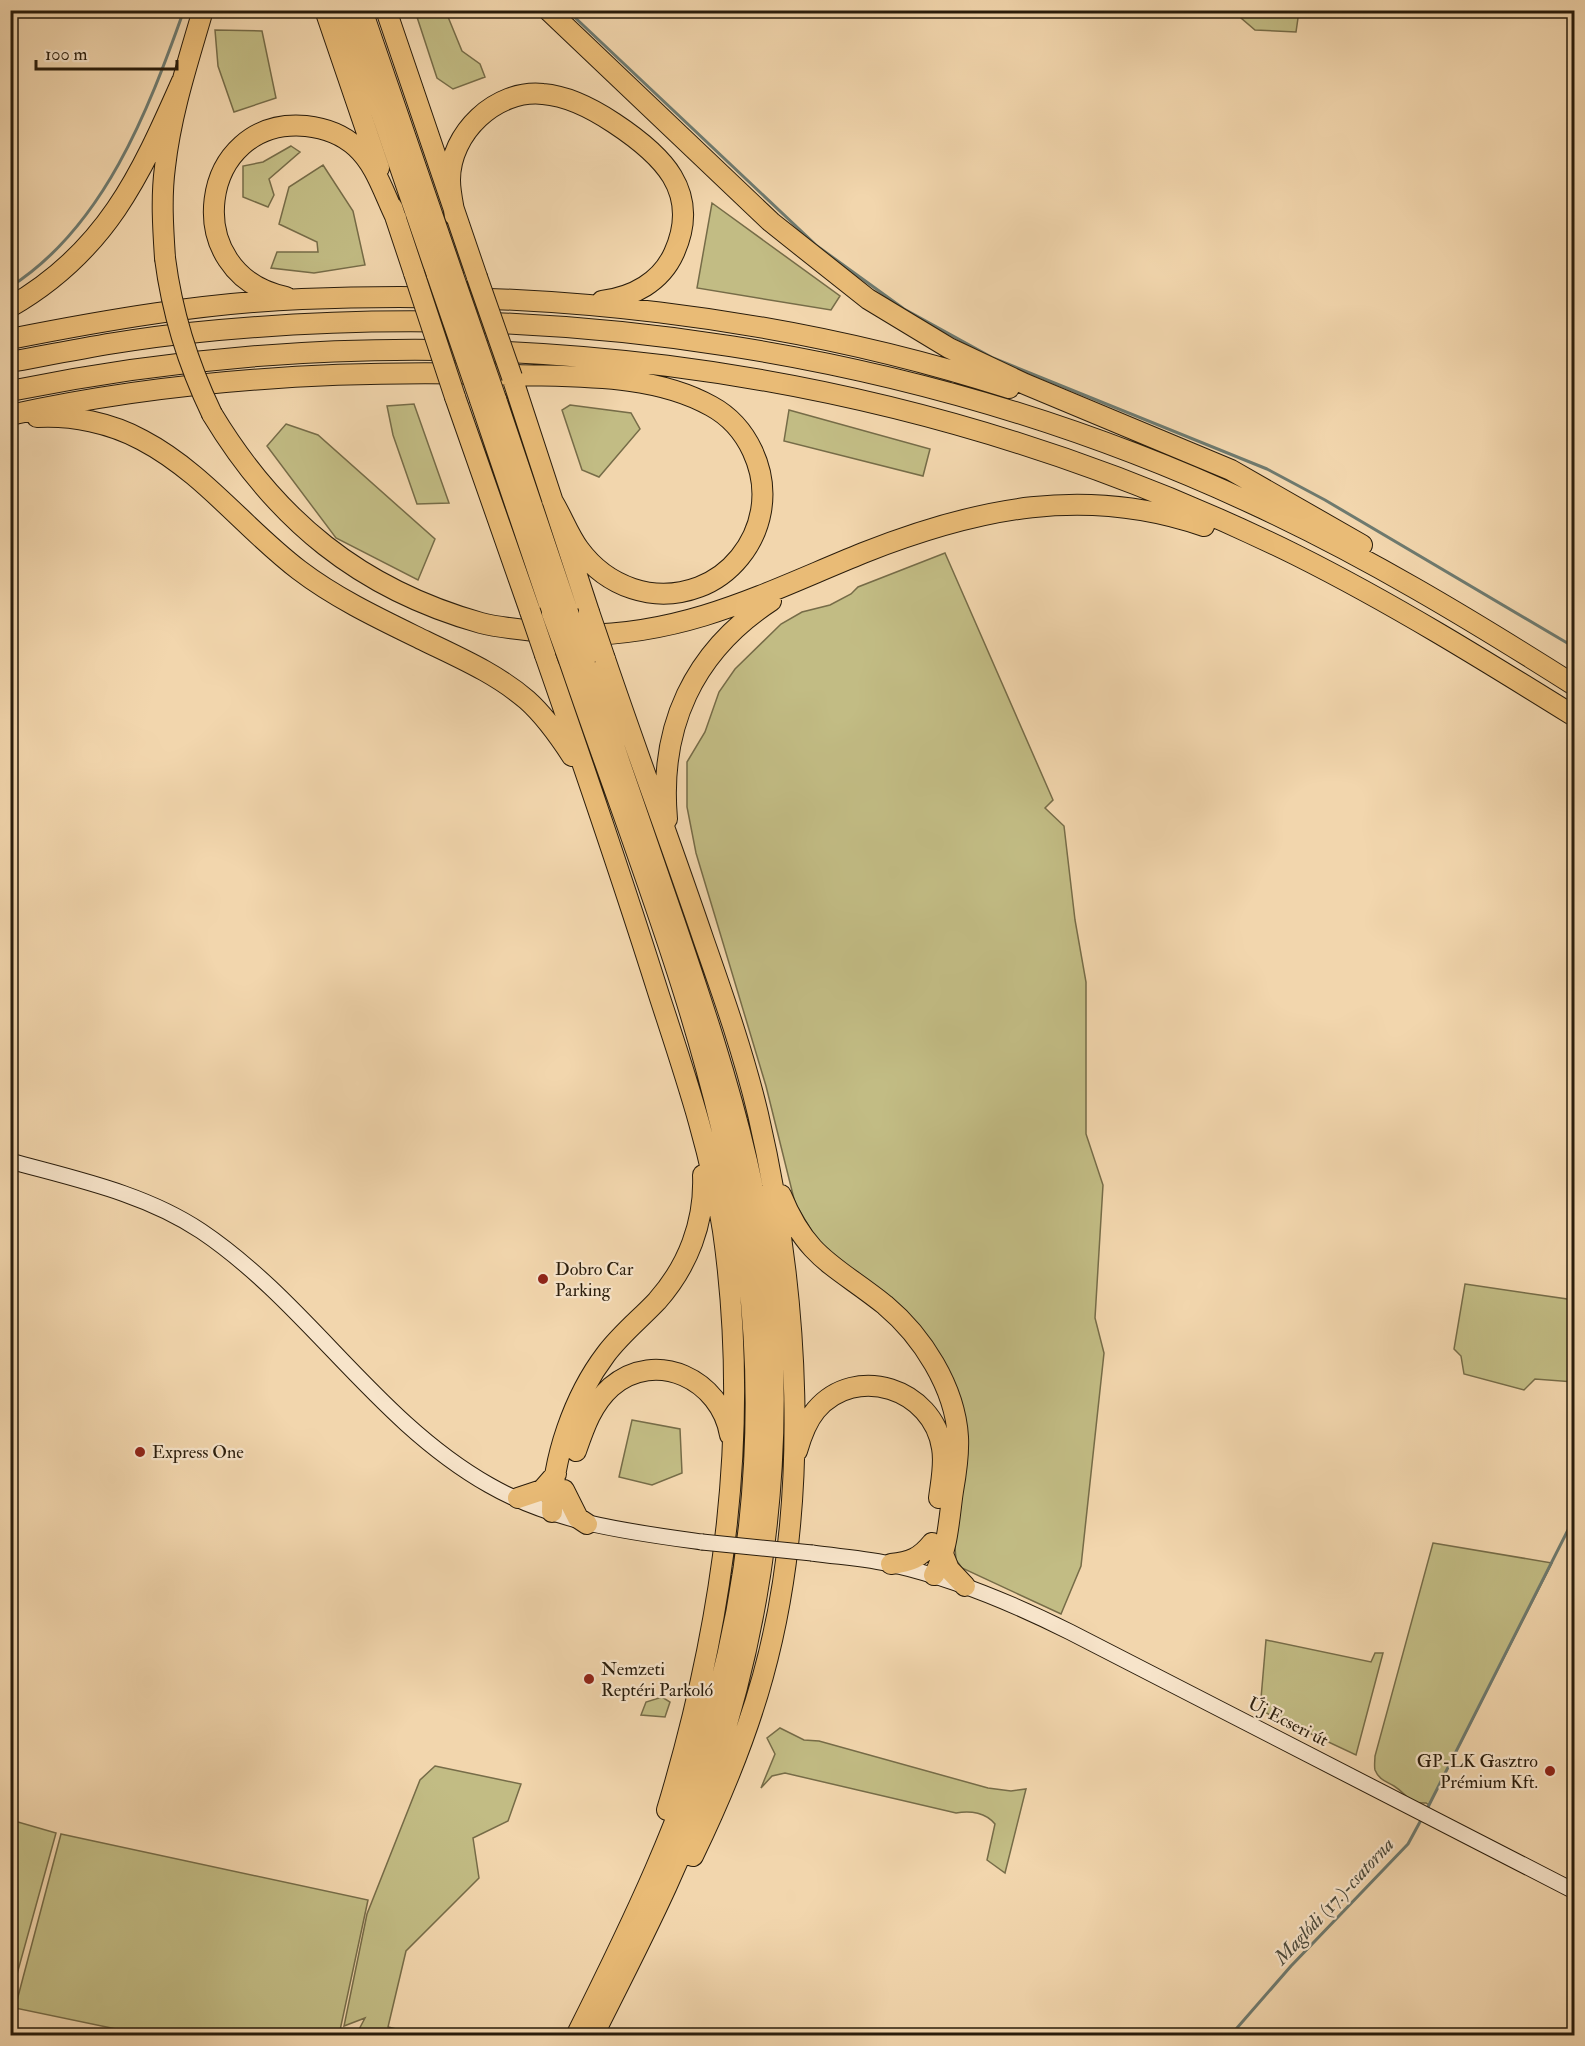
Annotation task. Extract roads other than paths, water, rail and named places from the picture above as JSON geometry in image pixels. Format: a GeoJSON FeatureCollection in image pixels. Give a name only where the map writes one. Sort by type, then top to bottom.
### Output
{"type":"FeatureCollection","features":[{"type":"Feature","properties":{"kind":"highway"},"geometry":{"type":"LineString","coordinates":[[203,10],[182,81],[165,167],[163,218],[165,258],[172,305],[184,348],[212,414],[248,468],[278,506],[355,567],[426,605],[482,623],[565,635],[636,632],[678,625],[815,576]]}},
{"type":"Feature","properties":{"kind":"highway"},"geometry":{"type":"LineString","coordinates":[[325,10],[660,997],[703,1137],[722,1229],[731,1296],[736,1377],[733,1452],[721,1571],[699,1690],[655,1850],[626,1917],[627,1952]]}},
{"type":"Feature","properties":{"kind":"highway"},"geometry":{"type":"LineString","coordinates":[[346,10],[445,275],[577,660],[714,1101],[741,1226],[749,1288],[755,1368],[750,1515],[740,1593],[727,1657],[706,1736],[688,1788],[593,2036]]}},
{"type":"Feature","properties":{"kind":"highway"},"geometry":{"type":"LineString","coordinates":[[362,10],[445,275]]}},
{"type":"Feature","properties":{"kind":"highway"},"geometry":{"type":"LineString","coordinates":[[386,10],[605,659],[736,1038],[758,1112],[767,1159],[782,1251],[790,1327],[792,1469],[789,1523],[779,1599],[764,1674],[720,1799],[650,1939],[627,1952],[576,2036]]}},
{"type":"Feature","properties":{"kind":"highway"},"geometry":{"type":"LineString","coordinates":[[548,10],[771,222],[868,300],[950,348],[1106,419],[1231,470],[1275,493],[1442,594],[1472,621]]}},
{"type":"Feature","properties":{"kind":"highway"},"geometry":{"type":"LineString","coordinates":[[10,307],[57,275],[95,239],[121,206],[148,158],[182,81]]}},
{"type":"Feature","properties":{"kind":"highway"},"geometry":{"type":"LineString","coordinates":[[455,216],[450,178],[460,141],[472,124],[491,106],[519,95],[542,93],[572,100],[643,142],[668,167],[677,184],[682,218],[678,244],[664,270],[637,292],[614,299],[581,303]]}},
{"type":"Feature","properties":{"kind":"highway"},"geometry":{"type":"LineString","coordinates":[[300,299],[264,290],[249,281],[229,262],[220,245],[212,218],[216,186],[221,173],[242,146],[275,128],[308,127],[337,134],[355,146],[371,164],[396,218]]}},
{"type":"Feature","properties":{"kind":"highway"},"geometry":{"type":"LineString","coordinates":[[10,339],[141,316],[300,299],[448,297],[581,303],[777,331],[882,352],[986,380],[1106,419]]}},
{"type":"Feature","properties":{"kind":"highway"},"geometry":{"type":"LineString","coordinates":[[10,362],[98,345],[189,333],[279,325],[407,320],[584,327],[710,342],[860,370],[1045,422],[1138,456],[1250,502],[1310,531],[1472,621],[1575,685]]}},
{"type":"Feature","properties":{"kind":"highway"},"geometry":{"type":"LineString","coordinates":[[10,391],[178,364],[257,355],[359,350],[516,351],[669,365],[816,390],[917,413],[979,431],[1126,481],[1297,556],[1469,652],[1575,716]]}},
{"type":"Feature","properties":{"kind":"highway"},"geometry":{"type":"LineString","coordinates":[[10,417],[164,388],[304,375],[413,372],[602,379],[666,389],[712,406],[733,423],[750,445],[762,485],[762,509],[757,528],[739,559],[708,583],[673,594],[632,590],[598,571],[575,543],[552,500]]}},
{"type":"Feature","properties":{"kind":"highway"},"geometry":{"type":"LineString","coordinates":[[10,417],[69,418],[111,427],[140,438],[193,474],[272,548],[322,586],[382,620],[495,677],[528,701],[562,740],[575,762],[601,820]]}},
{"type":"Feature","properties":{"kind":"highway"},"geometry":{"type":"LineString","coordinates":[[672,848],[665,785],[669,752],[676,720],[695,677],[713,652],[752,613],[815,576],[862,554],[962,519],[1000,510],[1059,504],[1119,506],[1172,515],[1297,556]]}},
{"type":"Feature","properties":{"kind":"highway"},"geometry":{"type":"LineString","coordinates":[[552,1512],[574,1413],[591,1377],[618,1340],[666,1290],[690,1250],[697,1232],[704,1197],[703,1137]]}},
{"type":"Feature","properties":{"kind":"highway"},"geometry":{"type":"LineString","coordinates":[[767,1159],[793,1224],[819,1256],[884,1305],[909,1328],[934,1362],[950,1403],[958,1436],[956,1471],[937,1549],[949,1569],[965,1586]]}},
{"type":"Feature","properties":{"kind":"highway"},"geometry":{"type":"LineString","coordinates":[[518,1498],[560,1482],[596,1405],[612,1386],[638,1372],[665,1371],[686,1375],[699,1383],[710,1393],[725,1417],[733,1452]]}},
{"type":"Feature","properties":{"kind":"highway"},"geometry":{"type":"LineString","coordinates":[[792,1469],[808,1421],[828,1399],[862,1386],[874,1385],[900,1392],[914,1399],[932,1419],[942,1447],[942,1478],[934,1575]]}},
{"type":"Feature","properties":{"kind":"highway"},"geometry":{"type":"LineString","coordinates":[[560,1482],[578,1518],[587,1524]]}},
{"type":"Feature","properties":{"kind":"highway"},"geometry":{"type":"LineString","coordinates":[[891,1564],[914,1559],[937,1549]]}},
{"type":"Feature","properties":{"kind":"main road","name":"Új Ecseri út"},"geometry":{"type":"LineString","coordinates":[[10,1161],[115,1190],[148,1203],[200,1230],[261,1277],[416,1432],[489,1485],[587,1524],[702,1542],[891,1564],[965,1586],[1064,1629],[1575,1891]]}},
{"type":"Feature","properties":{"kind":"waterway"},"geometry":{"type":"LineString","coordinates":[[10,287],[43,262],[72,233],[97,200],[138,126],[184,10]]}},
{"type":"Feature","properties":{"kind":"waterway"},"geometry":{"type":"LineString","coordinates":[[567,10],[817,246],[904,309],[993,358],[1267,469],[1325,500],[1574,647]]}},
{"type":"Feature","properties":{"kind":"waterway","name":"Maglódi (17.)-csatorna"},"geometry":{"type":"LineString","coordinates":[[1426,1811],[1574,1518]]}},
{"type":"Feature","properties":{"kind":"waterway","name":"Maglódi (17.)-csatorna"},"geometry":{"type":"LineString","coordinates":[[1230,2036],[1291,1966],[1408,1844],[1421,1820]]}},
{"type":"Feature","properties":{"kind":"place","name":"Dobro Car Parking"},"geometry":{"type":"Point","coordinates":[543,1279]}},
{"type":"Feature","properties":{"kind":"place","name":"Express One"},"geometry":{"type":"Point","coordinates":[140,1452]}},
{"type":"Feature","properties":{"kind":"place","name":"Nemzeti Reptéri Parkoló"},"geometry":{"type":"Point","coordinates":[589,1679]}},
{"type":"Feature","properties":{"kind":"place","name":"GP-LK Gasztro Prémium Kft."},"geometry":{"type":"Point","coordinates":[1550,1771]}}]}
